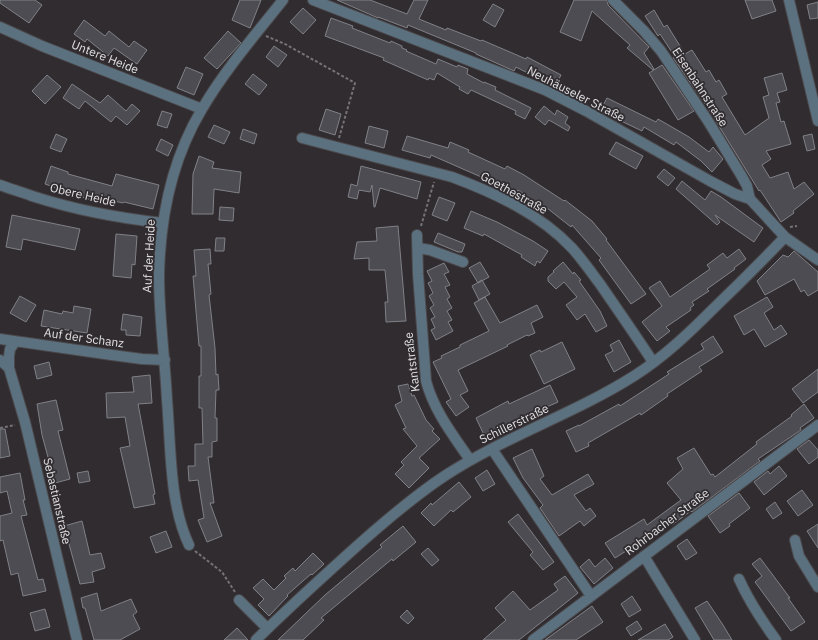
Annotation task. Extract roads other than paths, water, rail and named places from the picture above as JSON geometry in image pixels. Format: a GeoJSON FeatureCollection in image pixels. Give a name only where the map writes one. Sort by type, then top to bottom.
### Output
{"type":"FeatureCollection","features":[{"type":"Feature","properties":{"kind":"street","name":"Auf der Heide"},"geometry":{"type":"LineString","coordinates":[[189,545],[183,533],[176,506],[172,472],[159,278],[163,223],[168,195],[179,160],[191,130],[202,109],[229,70],[283,0]]}},
{"type":"Feature","properties":{"kind":"street","name":"Neuhäuseler Straße"},"geometry":{"type":"LineString","coordinates":[[313,0],[545,90],[586,111],[710,181],[735,194],[750,199],[785,237],[818,260]]}},
{"type":"Feature","properties":{"kind":"street","name":"Eisenbahnstraße"},"geometry":{"type":"LineString","coordinates":[[613,0],[662,51],[733,162],[747,186],[750,199]]}},
{"type":"Feature","properties":{"kind":"street"},"geometry":{"type":"LineString","coordinates":[[790,0],[818,121]]}},
{"type":"Feature","properties":{"kind":"street","name":"Untere Heide"},"geometry":{"type":"LineString","coordinates":[[0,27],[42,46],[202,109]]}},
{"type":"Feature","properties":{"kind":"street","name":"Goethestraße"},"geometry":{"type":"LineString","coordinates":[[302,138],[437,173],[474,186],[505,200],[532,215],[572,248],[590,271],[653,362]]}},
{"type":"Feature","properties":{"kind":"street","name":"Obere Heide"},"geometry":{"type":"LineString","coordinates":[[0,185],[44,200],[87,211],[138,221],[163,223]]}},
{"type":"Feature","properties":{"kind":"street","name":"Kantstraße"},"geometry":{"type":"LineString","coordinates":[[417,235],[419,290],[426,381],[430,396],[436,409],[470,460]]}},
{"type":"Feature","properties":{"kind":"street","name":"Schillerstraße"},"geometry":{"type":"LineString","coordinates":[[256,640],[320,579],[418,495],[470,460],[584,405],[636,375],[672,348],[785,237]]}},
{"type":"Feature","properties":{"kind":"street"},"geometry":{"type":"LineString","coordinates":[[418,248],[430,250],[463,262]]}},
{"type":"Feature","properties":{"kind":"street","name":"Auf der Schanz"},"geometry":{"type":"LineString","coordinates":[[0,339],[127,357],[165,360]]}},
{"type":"Feature","properties":{"kind":"street","name":"Sebastianstraße"},"geometry":{"type":"LineString","coordinates":[[15,342],[10,349],[9,368],[26,422],[77,640]]}},
{"type":"Feature","properties":{"kind":"street"},"geometry":{"type":"LineString","coordinates":[[0,360],[9,368]]}},
{"type":"Feature","properties":{"kind":"street","name":"Rohrbacher Straße"},"geometry":{"type":"LineString","coordinates":[[533,640],[818,425]]}},
{"type":"Feature","properties":{"kind":"street"},"geometry":{"type":"LineString","coordinates":[[492,449],[591,596]]}},
{"type":"Feature","properties":{"kind":"street"},"geometry":{"type":"LineString","coordinates":[[795,540],[799,556],[818,588]]}},
{"type":"Feature","properties":{"kind":"street"},"geometry":{"type":"LineString","coordinates":[[644,556],[695,640]]}},
{"type":"Feature","properties":{"kind":"street"},"geometry":{"type":"LineString","coordinates":[[739,579],[751,603],[776,640]]}},
{"type":"Feature","properties":{"kind":"street"},"geometry":{"type":"LineString","coordinates":[[239,600],[268,628]]}}]}
